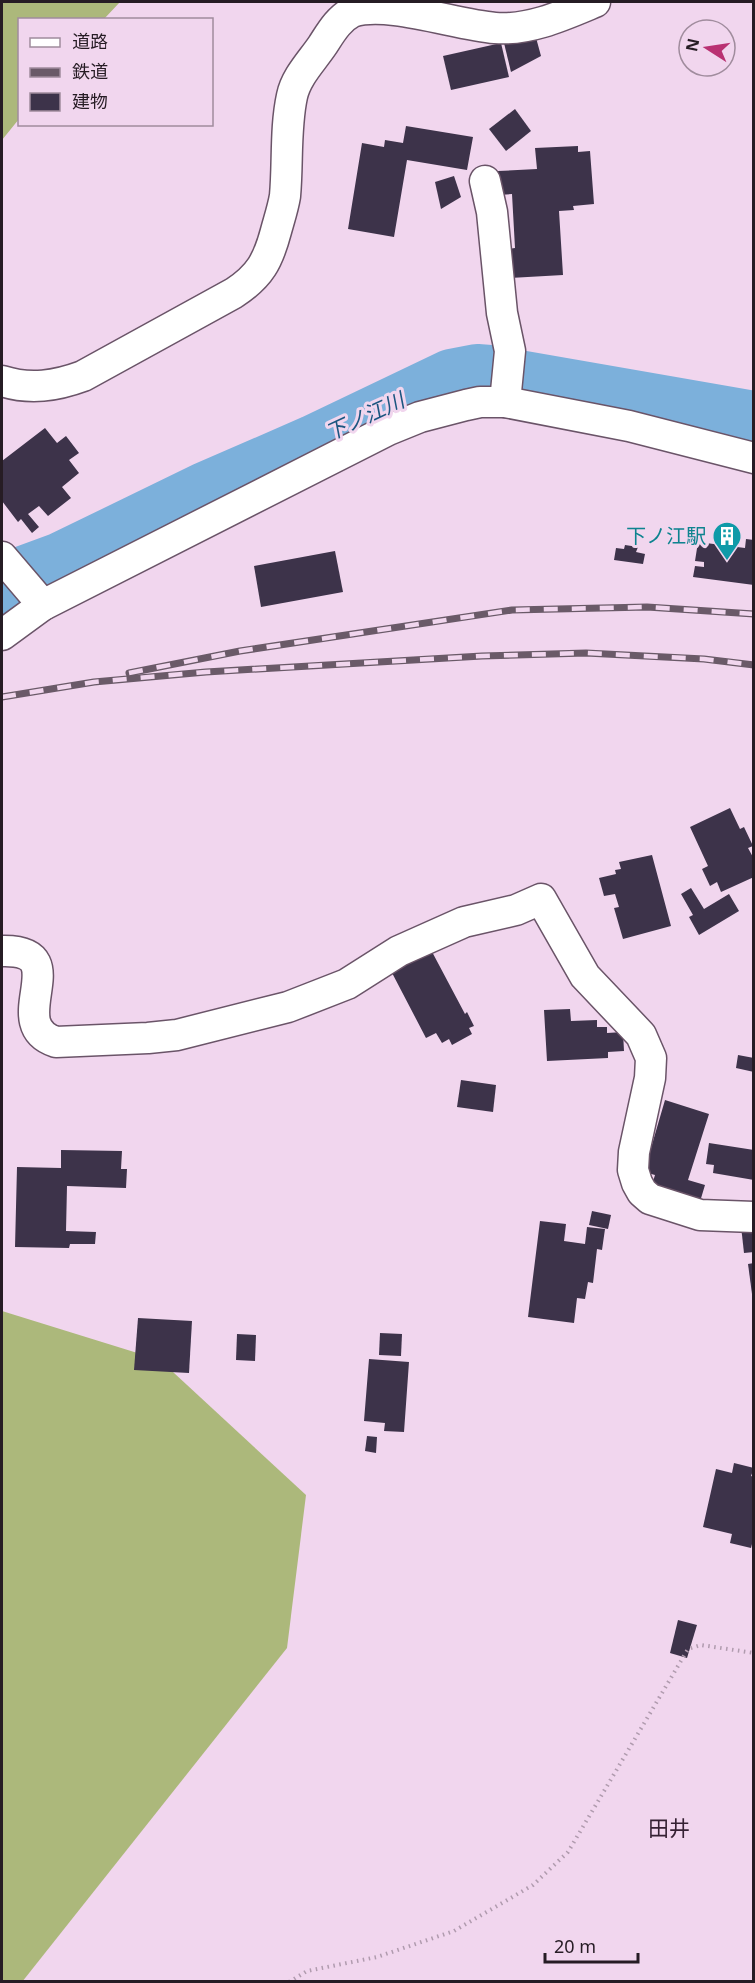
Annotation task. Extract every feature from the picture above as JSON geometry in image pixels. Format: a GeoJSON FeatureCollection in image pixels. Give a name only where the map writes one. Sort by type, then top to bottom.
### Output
{"type":"FeatureCollection","features":[{"type":"Feature","properties":{"kind":"street"},"geometry":{"type":"LineString","coordinates":[[2,381],[14,385],[38,387],[62,384],[83,376],[234,293],[259,272],[267,261],[284,200],[292,95],[304,71],[342,19],[352,12],[386,8],[483,27],[510,28],[558,17],[595,2]]}},
{"type":"Feature","properties":{"kind":"street"},"geometry":{"type":"LineString","coordinates":[[486,181],[492,212],[502,313],[510,351],[506,396]]}},
{"type":"Feature","properties":{"kind":"street"},"geometry":{"type":"LineString","coordinates":[[2,635],[38,599],[388,430],[420,417],[466,405],[506,396],[753,458]]}},
{"type":"Feature","properties":{"kind":"street"},"geometry":{"type":"LineString","coordinates":[[6,561],[38,599]]}},
{"type":"Feature","properties":{"kind":"street"},"geometry":{"type":"LineString","coordinates":[[2,951],[21,953],[34,961],[38,978],[33,1011],[34,1024],[40,1034],[48,1039],[56,1042],[148,1038],[188,1032],[288,1007],[347,984],[399,951],[464,922],[516,910],[541,899],[585,976],[640,1035],[651,1058],[650,1078],[634,1152],[633,1170],[642,1192],[650,1199],[700,1215],[753,1217]]}},
{"type":"Feature","properties":{"kind":"path"},"geometry":{"type":"LineString","coordinates":[[289,1982],[307,1971],[377,1957],[454,1931],[533,1885],[568,1852],[688,1649],[701,1645],[753,1653]]}},
{"type":"Feature","properties":{"kind":"green space"},"geometry":{"type":"Polygon","coordinates":[[[2,2],[120,2],[105,18],[18,18],[18,120],[2,140],[2,2]]]}},
{"type":"Feature","properties":{"kind":"green space"},"geometry":{"type":"Polygon","coordinates":[[[2,1311],[160,1360],[306,1495],[287,1648],[22,1982],[2,1981],[2,1311]]]}},
{"type":"Feature","properties":{"kind":"building"},"geometry":{"type":"Polygon","coordinates":[[[535,34],[541,56],[511,72],[504,43],[535,34]]]}},
{"type":"Feature","properties":{"kind":"building"},"geometry":{"type":"Polygon","coordinates":[[[501,43],[509,77],[451,90],[443,56],[501,43]]]}},
{"type":"Feature","properties":{"kind":"building"},"geometry":{"type":"Polygon","coordinates":[[[515,109],[531,131],[506,151],[489,129],[515,109]]]}},
{"type":"Feature","properties":{"kind":"building"},"geometry":{"type":"Polygon","coordinates":[[[406,126],[473,137],[467,170],[407,160],[394,237],[348,229],[362,143],[384,147],[385,140],[403,143],[406,126]]]}},
{"type":"Feature","properties":{"kind":"building"},"geometry":{"type":"Polygon","coordinates":[[[578,146],[578,152],[590,151],[594,204],[573,206],[574,210],[559,211],[563,275],[510,278],[507,249],[515,248],[512,194],[499,195],[498,171],[537,169],[535,148],[578,146]]]}},
{"type":"Feature","properties":{"kind":"building"},"geometry":{"type":"Polygon","coordinates":[[[454,176],[461,197],[441,209],[435,182],[454,176]]]}},
{"type":"Feature","properties":{"kind":"building"},"geometry":{"type":"Polygon","coordinates":[[[45,428],[57,443],[66,436],[79,453],[69,460],[79,473],[62,487],[71,498],[48,516],[39,506],[28,514],[39,527],[32,533],[21,519],[18,522],[2,501],[2,461],[45,428]]]}},
{"type":"Feature","properties":{"kind":"building","name":"下ノ江駅"},"geometry":{"type":"Polygon","coordinates":[[[746,539],[754,540],[754,585],[693,577],[695,566],[704,567],[704,562],[695,561],[698,542],[745,548],[746,539]]]}},
{"type":"Feature","properties":{"kind":"building"},"geometry":{"type":"Polygon","coordinates":[[[625,545],[638,547],[636,552],[645,554],[643,564],[614,560],[616,548],[624,549],[625,545]]]}},
{"type":"Feature","properties":{"kind":"building"},"geometry":{"type":"Polygon","coordinates":[[[335,551],[343,592],[261,607],[254,566],[335,551]]]}},
{"type":"Feature","properties":{"kind":"building"},"geometry":{"type":"Polygon","coordinates":[[[730,808],[740,829],[744,827],[753,846],[748,848],[754,859],[754,877],[721,892],[717,882],[710,886],[702,869],[708,866],[690,827],[730,808]]]}},
{"type":"Feature","properties":{"kind":"building"},"geometry":{"type":"Polygon","coordinates":[[[652,855],[671,926],[623,939],[614,908],[619,907],[615,894],[604,896],[599,878],[616,874],[615,870],[621,869],[619,862],[652,855]]]}},
{"type":"Feature","properties":{"kind":"building"},"geometry":{"type":"Polygon","coordinates":[[[691,888],[704,909],[729,894],[739,911],[699,935],[689,917],[693,915],[681,894],[691,888]]]}},
{"type":"Feature","properties":{"kind":"building"},"geometry":{"type":"Polygon","coordinates":[[[430,948],[465,1014],[467,1012],[474,1026],[469,1028],[472,1034],[452,1045],[449,1039],[442,1043],[436,1033],[426,1038],[390,969],[430,948]]]}},
{"type":"Feature","properties":{"kind":"building"},"geometry":{"type":"Polygon","coordinates":[[[570,1009],[571,1021],[597,1020],[597,1027],[607,1027],[607,1033],[623,1032],[624,1051],[608,1052],[608,1058],[547,1061],[544,1010],[570,1009]]]}},
{"type":"Feature","properties":{"kind":"building"},"geometry":{"type":"Polygon","coordinates":[[[738,1055],[754,1058],[754,1072],[736,1068],[738,1055]]]}},
{"type":"Feature","properties":{"kind":"building"},"geometry":{"type":"Polygon","coordinates":[[[461,1080],[496,1085],[493,1112],[457,1107],[461,1080]]]}},
{"type":"Feature","properties":{"kind":"building"},"geometry":{"type":"Polygon","coordinates":[[[665,1100],[709,1114],[688,1180],[705,1185],[699,1205],[650,1191],[655,1175],[644,1172],[665,1100]]]}},
{"type":"Feature","properties":{"kind":"building"},"geometry":{"type":"Polygon","coordinates":[[[709,1143],[754,1150],[754,1180],[713,1173],[714,1165],[706,1164],[709,1143]]]}},
{"type":"Feature","properties":{"kind":"building"},"geometry":{"type":"Polygon","coordinates":[[[61,1150],[122,1151],[121,1169],[127,1169],[126,1188],[67,1186],[66,1231],[96,1232],[95,1244],[70,1244],[69,1248],[15,1247],[17,1167],[61,1168],[61,1150]]]}},
{"type":"Feature","properties":{"kind":"building"},"geometry":{"type":"Polygon","coordinates":[[[592,1211],[611,1215],[608,1229],[589,1225],[592,1211]]]}},
{"type":"Feature","properties":{"kind":"building"},"geometry":{"type":"Polygon","coordinates":[[[540,1221],[566,1224],[564,1241],[585,1244],[587,1227],[605,1229],[602,1250],[597,1249],[593,1283],[588,1282],[585,1299],[577,1298],[574,1323],[528,1317],[540,1221]]]}},
{"type":"Feature","properties":{"kind":"building"},"geometry":{"type":"Polygon","coordinates":[[[754,1225],[754,1252],[744,1253],[741,1226],[754,1225]]]}},
{"type":"Feature","properties":{"kind":"building"},"geometry":{"type":"Polygon","coordinates":[[[754,1263],[754,1294],[752,1294],[748,1264],[754,1263]]]}},
{"type":"Feature","properties":{"kind":"building"},"geometry":{"type":"Polygon","coordinates":[[[138,1318],[192,1321],[189,1373],[134,1370],[138,1318]]]}},
{"type":"Feature","properties":{"kind":"building"},"geometry":{"type":"Polygon","coordinates":[[[380,1333],[402,1334],[401,1356],[379,1355],[380,1333]]]}},
{"type":"Feature","properties":{"kind":"building"},"geometry":{"type":"Polygon","coordinates":[[[237,1334],[256,1335],[255,1361],[236,1360],[237,1334]]]}},
{"type":"Feature","properties":{"kind":"building"},"geometry":{"type":"Polygon","coordinates":[[[369,1359],[409,1362],[404,1432],[384,1431],[385,1423],[364,1421],[369,1359]]]}},
{"type":"Feature","properties":{"kind":"building"},"geometry":{"type":"Polygon","coordinates":[[[367,1436],[377,1437],[376,1453],[365,1451],[367,1436]]]}},
{"type":"Feature","properties":{"kind":"building"},"geometry":{"type":"Polygon","coordinates":[[[734,1463],[754,1468],[751,1476],[754,1477],[754,1544],[751,1548],[730,1543],[732,1534],[703,1527],[716,1469],[732,1473],[734,1463]]]}},
{"type":"Feature","properties":{"kind":"building"},"geometry":{"type":"Polygon","coordinates":[[[678,1620],[697,1625],[687,1658],[670,1653],[678,1620]]]}},
{"type":"Feature","properties":{"kind":"waterway","name":"下ノ江川"},"geometry":{"type":"LineString","coordinates":[[2,586],[12,578],[61,560],[205,490],[313,443],[451,377],[477,372],[490,373],[754,419]]}},
{"type":"Feature","properties":{"kind":"railway"},"geometry":{"type":"LineString","coordinates":[[129,673],[240,651],[512,610],[647,607],[754,614]]}},
{"type":"Feature","properties":{"kind":"railway"},"geometry":{"type":"LineString","coordinates":[[2,697],[94,682],[206,672],[482,656],[586,653],[704,659],[754,665]]}},
{"type":"Feature","properties":{"kind":"place","name":"下ノ江駅"},"geometry":{"type":"Point","coordinates":[727,562]}},
{"type":"Feature","properties":{"kind":"district","name":"田井"},"geometry":{"type":"Point","coordinates":[669,1829]}}]}
